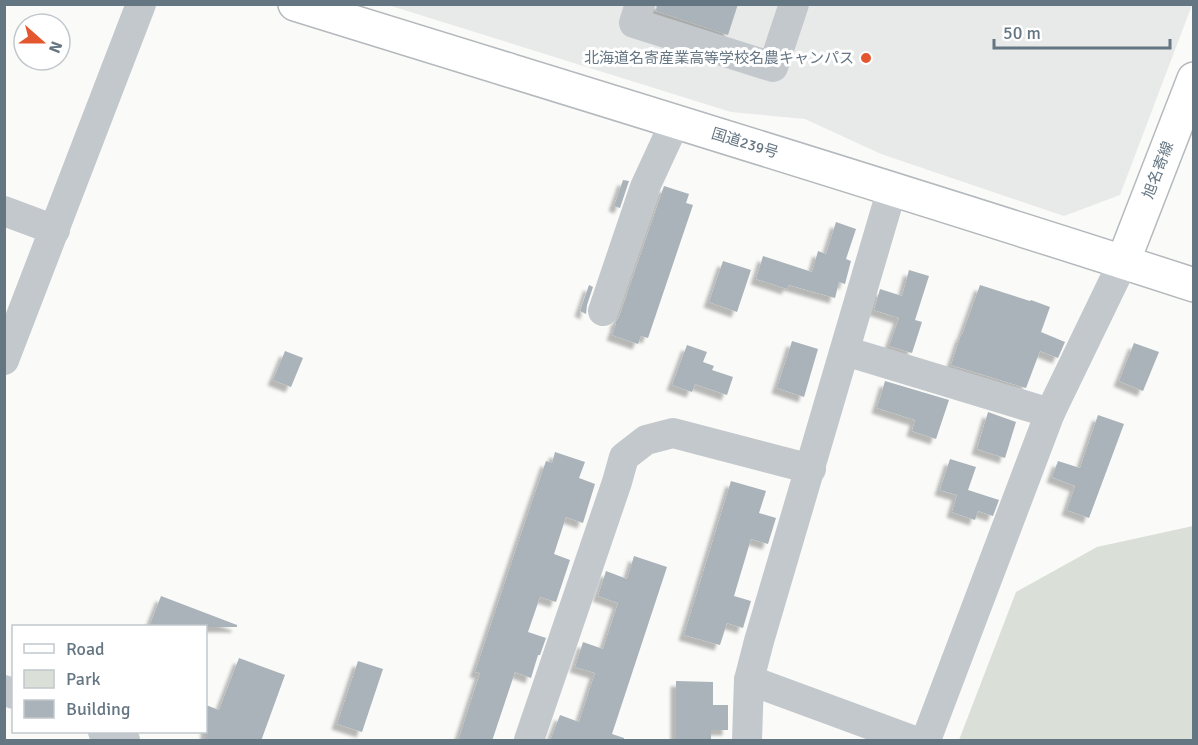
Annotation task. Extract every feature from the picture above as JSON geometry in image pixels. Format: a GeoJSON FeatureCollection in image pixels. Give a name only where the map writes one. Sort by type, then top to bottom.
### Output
{"type":"FeatureCollection","features":[{"type":"Feature","properties":{"kind":"main road","name":"国道239号"},"geometry":{"type":"LineString","coordinates":[[295,4],[1194,285]]}},
{"type":"Feature","properties":{"kind":"main road","name":"旭名寄線"},"geometry":{"type":"LineString","coordinates":[[1123,262],[1194,79]]}},
{"type":"Feature","properties":{"kind":"street"},"geometry":{"type":"LineString","coordinates":[[4,360],[141,4]]}},
{"type":"Feature","properties":{"kind":"street"},"geometry":{"type":"LineString","coordinates":[[640,4],[634,23],[773,67],[794,4]]}},
{"type":"Feature","properties":{"kind":"street"},"geometry":{"type":"LineString","coordinates":[[603,311],[645,187],[675,122]]}},
{"type":"Feature","properties":{"kind":"street"},"geometry":{"type":"LineString","coordinates":[[747,741],[749,680],[892,189]]}},
{"type":"Feature","properties":{"kind":"street"},"geometry":{"type":"LineString","coordinates":[[4,211],[55,230]]}},
{"type":"Feature","properties":{"kind":"street"},"geometry":{"type":"LineString","coordinates":[[926,741],[1050,413],[1123,262]]}},
{"type":"Feature","properties":{"kind":"street"},"geometry":{"type":"LineString","coordinates":[[845,351],[1050,413]]}},
{"type":"Feature","properties":{"kind":"street"},"geometry":{"type":"LineString","coordinates":[[529,741],[624,457],[645,440],[674,433],[811,469]]}},
{"type":"Feature","properties":{"kind":"street"},"geometry":{"type":"LineString","coordinates":[[749,680],[912,741]]}},
{"type":"Feature","properties":{"kind":"street"},"geometry":{"type":"LineString","coordinates":[[105,733],[124,741]]}},
{"type":"Feature","properties":{"kind":"shaded area","name":"北海道名寄産業高等学校名農キャンパス"},"geometry":{"type":"Polygon","coordinates":[[[388,5],[1192,5],[1120,195],[1064,216],[881,154],[805,119],[731,112],[388,5]]]}},
{"type":"Feature","properties":{"kind":"green space"},"geometry":{"type":"Polygon","coordinates":[[[1193,526],[1193,740],[959,740],[1016,592],[1097,547],[1193,526]]]}},
{"type":"Feature","properties":{"kind":"building"},"geometry":{"type":"Polygon","coordinates":[[[657,4],[738,4],[728,35],[656,11],[657,4]]]}},
{"type":"Feature","properties":{"kind":"building"},"geometry":{"type":"Polygon","coordinates":[[[623,180],[629,181],[620,208],[614,206],[623,180]]]}},
{"type":"Feature","properties":{"kind":"building"},"geometry":{"type":"Polygon","coordinates":[[[664,186],[689,194],[686,203],[693,205],[648,338],[641,336],[638,344],[612,335],[664,186]]]}},
{"type":"Feature","properties":{"kind":"building"},"geometry":{"type":"Polygon","coordinates":[[[836,222],[856,229],[846,259],[851,261],[845,284],[839,282],[835,298],[789,285],[787,289],[756,279],[763,256],[812,272],[818,251],[826,254],[836,222]]]}},
{"type":"Feature","properties":{"kind":"building"},"geometry":{"type":"Polygon","coordinates":[[[723,261],[751,270],[737,312],[709,302],[723,261]]]}},
{"type":"Feature","properties":{"kind":"building"},"geometry":{"type":"Polygon","coordinates":[[[909,270],[929,276],[915,320],[922,322],[912,353],[889,346],[899,318],[874,310],[880,289],[902,296],[909,270]]]}},
{"type":"Feature","properties":{"kind":"building"},"geometry":{"type":"Polygon","coordinates":[[[589,285],[593,287],[586,314],[580,311],[589,285]]]}},
{"type":"Feature","properties":{"kind":"building"},"geometry":{"type":"Polygon","coordinates":[[[980,285],[1050,307],[1041,332],[1065,342],[1058,358],[1040,351],[1026,388],[951,365],[980,285]]]}},
{"type":"Feature","properties":{"kind":"building"},"geometry":{"type":"Polygon","coordinates":[[[792,341],[818,349],[804,397],[777,388],[792,341]]]}},
{"type":"Feature","properties":{"kind":"building"},"geometry":{"type":"Polygon","coordinates":[[[1134,343],[1159,352],[1143,391],[1119,381],[1134,343]]]}},
{"type":"Feature","properties":{"kind":"building"},"geometry":{"type":"Polygon","coordinates":[[[687,345],[707,352],[703,362],[714,366],[712,370],[733,377],[727,395],[695,384],[692,392],[672,385],[687,345]]]}},
{"type":"Feature","properties":{"kind":"building"},"geometry":{"type":"Polygon","coordinates":[[[285,351],[303,358],[291,387],[273,380],[285,351]]]}},
{"type":"Feature","properties":{"kind":"building"},"geometry":{"type":"Polygon","coordinates":[[[885,381],[949,400],[936,439],[912,431],[915,420],[877,408],[885,381]]]}},
{"type":"Feature","properties":{"kind":"building"},"geometry":{"type":"Polygon","coordinates":[[[988,412],[1016,422],[1005,458],[977,449],[988,412]]]}},
{"type":"Feature","properties":{"kind":"building"},"geometry":{"type":"Polygon","coordinates":[[[1098,415],[1124,424],[1089,518],[1067,510],[1075,486],[1052,477],[1058,461],[1080,468],[1098,415]]]}},
{"type":"Feature","properties":{"kind":"building"},"geometry":{"type":"Polygon","coordinates":[[[555,452],[585,462],[579,478],[595,484],[583,523],[566,517],[554,554],[570,560],[556,602],[540,597],[528,632],[546,638],[531,678],[515,672],[492,741],[458,741],[480,673],[475,672],[520,537],[546,461],[552,463],[555,452]]]}},
{"type":"Feature","properties":{"kind":"building"},"geometry":{"type":"Polygon","coordinates":[[[950,459],[976,467],[968,490],[999,500],[993,516],[978,511],[975,520],[952,512],[957,495],[940,490],[950,459]]]}},
{"type":"Feature","properties":{"kind":"building"},"geometry":{"type":"Polygon","coordinates":[[[731,481],[766,491],[759,513],[776,518],[768,544],[751,539],[734,596],[751,601],[743,628],[727,623],[720,645],[684,635],[731,481]]]}},
{"type":"Feature","properties":{"kind":"building"},"geometry":{"type":"Polygon","coordinates":[[[634,556],[667,567],[612,734],[624,738],[624,741],[550,741],[560,715],[579,722],[595,673],[575,667],[583,642],[603,649],[618,603],[598,596],[606,571],[627,579],[634,556]]]}},
{"type":"Feature","properties":{"kind":"building"},"geometry":{"type":"Polygon","coordinates":[[[161,596],[237,625],[237,627],[207,627],[207,625],[150,625],[161,596]]]}},
{"type":"Feature","properties":{"kind":"building"},"geometry":{"type":"Polygon","coordinates":[[[239,658],[285,675],[261,741],[206,741],[207,705],[219,710],[239,658]]]}},
{"type":"Feature","properties":{"kind":"building"},"geometry":{"type":"Polygon","coordinates":[[[358,661],[383,669],[362,732],[337,724],[358,661]]]}},
{"type":"Feature","properties":{"kind":"building"},"geometry":{"type":"Polygon","coordinates":[[[676,681],[713,682],[713,705],[728,705],[728,730],[711,730],[711,741],[676,741],[676,681]]]}},
{"type":"Feature","properties":{"kind":"place","name":"北海道名寄産業高等学校名農キャンパス"},"geometry":{"type":"Point","coordinates":[866,58]}}]}
